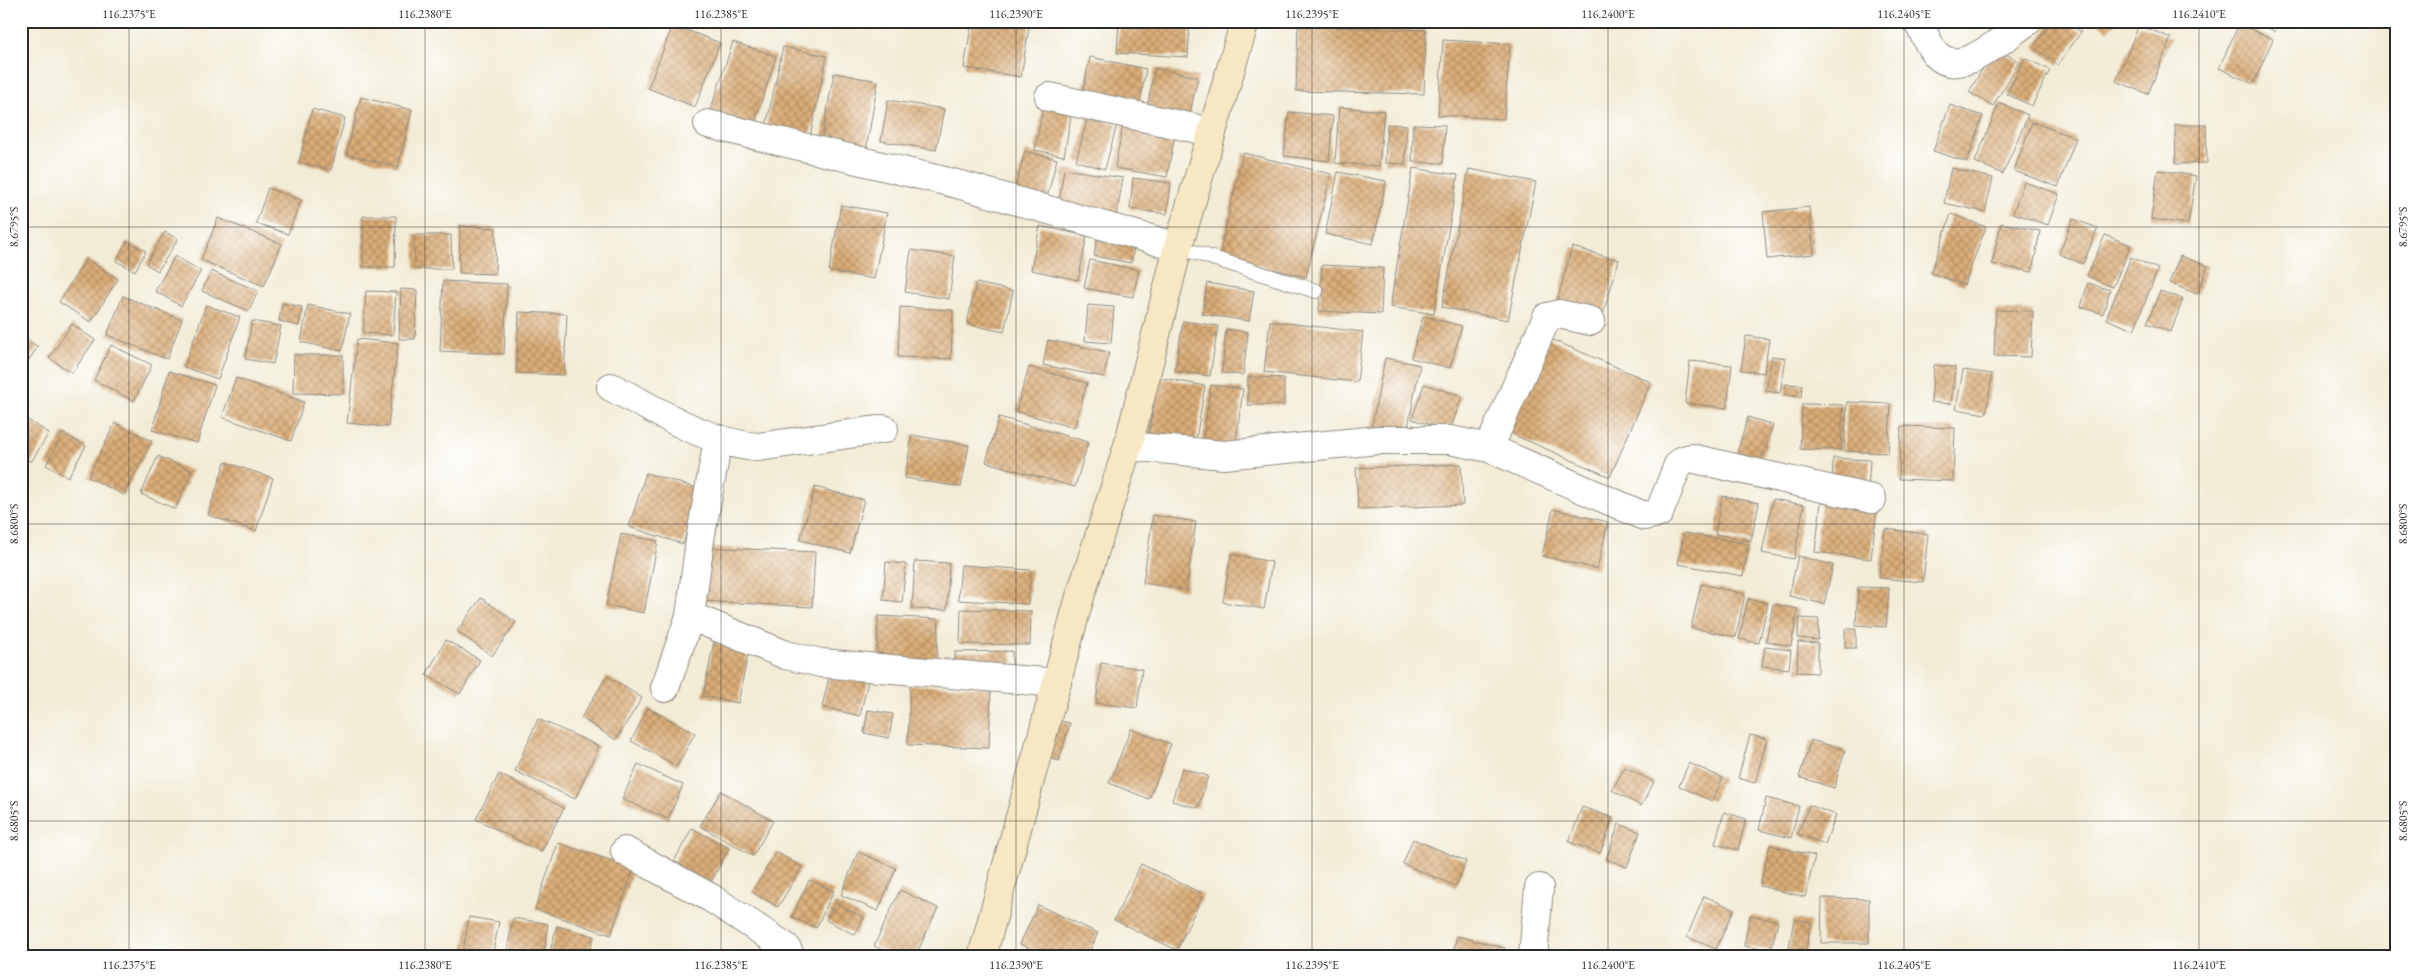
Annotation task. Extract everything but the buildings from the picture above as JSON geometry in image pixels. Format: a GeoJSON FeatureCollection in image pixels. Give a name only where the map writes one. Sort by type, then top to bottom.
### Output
{"type":"FeatureCollection","features":[{"type":"Feature","properties":{"kind":"main road"},"geometry":{"type":"LineString","coordinates":[[982,957],[1079,600],[1128,446],[1178,247],[1245,21]]}},
{"type":"Feature","properties":{"kind":"street"},"geometry":{"type":"LineString","coordinates":[[1916,21],[1922,28],[1935,53],[1943,60],[1954,64],[1970,60],[2028,21]]}},
{"type":"Feature","properties":{"kind":"street"},"geometry":{"type":"LineString","coordinates":[[1049,97],[1212,132]]}},
{"type":"Feature","properties":{"kind":"street"},"geometry":{"type":"LineString","coordinates":[[708,124],[961,185],[1178,247]]}},
{"type":"Feature","properties":{"kind":"street"},"geometry":{"type":"LineString","coordinates":[[1489,448],[1548,317],[1559,314],[1591,321]]}},
{"type":"Feature","properties":{"kind":"street"},"geometry":{"type":"LineString","coordinates":[[611,388],[718,440],[758,447],[884,429]]}},
{"type":"Feature","properties":{"kind":"street"},"geometry":{"type":"LineString","coordinates":[[665,688],[690,616],[700,540],[718,440]]}},
{"type":"Feature","properties":{"kind":"street"},"geometry":{"type":"LineString","coordinates":[[1128,446],[1224,455],[1378,440],[1450,440],[1489,448],[1644,516],[1659,513],[1678,465],[1683,460],[1691,458],[1872,499]]}},
{"type":"Feature","properties":{"kind":"street"},"geometry":{"type":"LineString","coordinates":[[690,616],[786,655],[821,663],[1056,684]]}},
{"type":"Feature","properties":{"kind":"street"},"geometry":{"type":"LineString","coordinates":[[625,851],[719,903],[786,947],[791,957]]}},
{"type":"Feature","properties":{"kind":"street"},"geometry":{"type":"LineString","coordinates":[[1533,957],[1539,888]]}},
{"type":"Feature","properties":{"kind":"lane"},"geometry":{"type":"LineString","coordinates":[[1178,247],[1316,291]]}}]}
